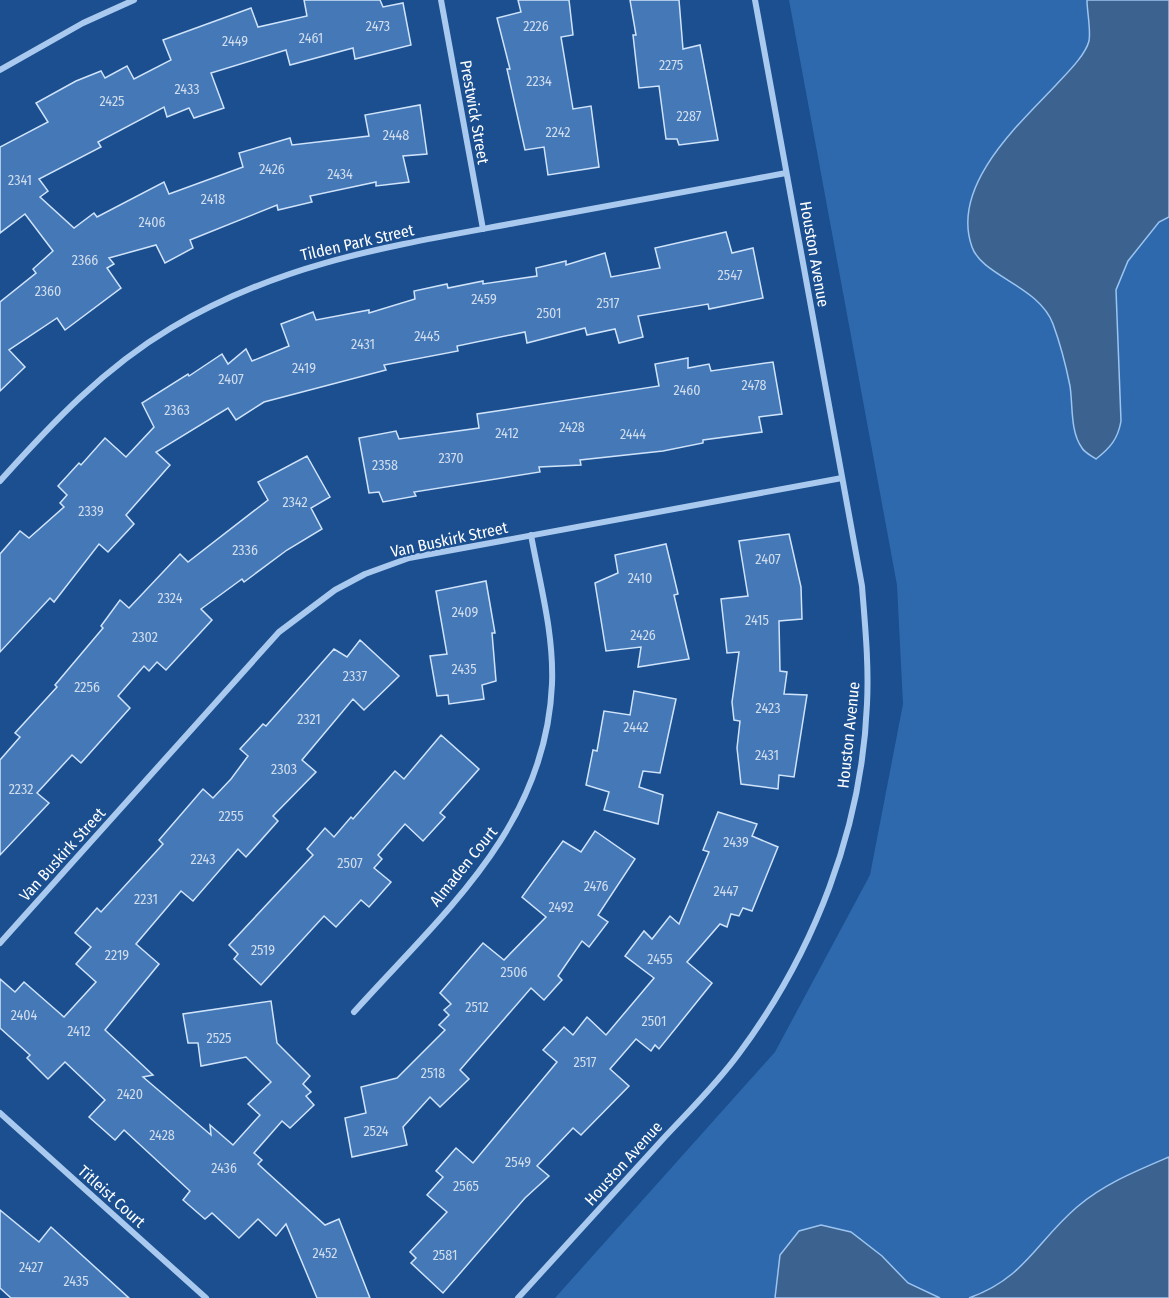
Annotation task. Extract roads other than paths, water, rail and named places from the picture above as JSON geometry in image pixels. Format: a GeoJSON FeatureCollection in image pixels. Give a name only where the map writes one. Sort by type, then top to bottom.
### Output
{"type":"FeatureCollection","features":[{"type":"Feature","properties":{"kind":"street"},"geometry":{"type":"LineString","coordinates":[[0,70],[83,23],[134,0]]}},
{"type":"Feature","properties":{"kind":"street","name":"Prestwick Street"},"geometry":{"type":"LineString","coordinates":[[441,0],[483,229]]}},
{"type":"Feature","properties":{"kind":"street","name":"Houston Avenue"},"geometry":{"type":"LineString","coordinates":[[518,1298],[740,1052],[778,997],[808,941],[834,876],[849,826],[861,768],[867,705],[867,645],[862,586],[755,0]]}},
{"type":"Feature","properties":{"kind":"street","name":"Tilden Park Street"},"geometry":{"type":"LineString","coordinates":[[0,481],[52,423],[90,387],[162,334],[227,298],[289,272],[339,257],[786,173]]}},
{"type":"Feature","properties":{"kind":"street","name":"Van Buskirk Street"},"geometry":{"type":"LineString","coordinates":[[0,944],[279,633],[310,606],[365,574],[409,558],[842,478]]}},
{"type":"Feature","properties":{"kind":"street","name":"Almaden Court"},"geometry":{"type":"LineString","coordinates":[[354,1012],[494,854],[516,819],[534,778],[547,732],[552,684],[550,639],[531,535]]}},
{"type":"Feature","properties":{"kind":"street","name":"Titleist Court"},"geometry":{"type":"LineString","coordinates":[[0,1113],[206,1298]]}}]}
